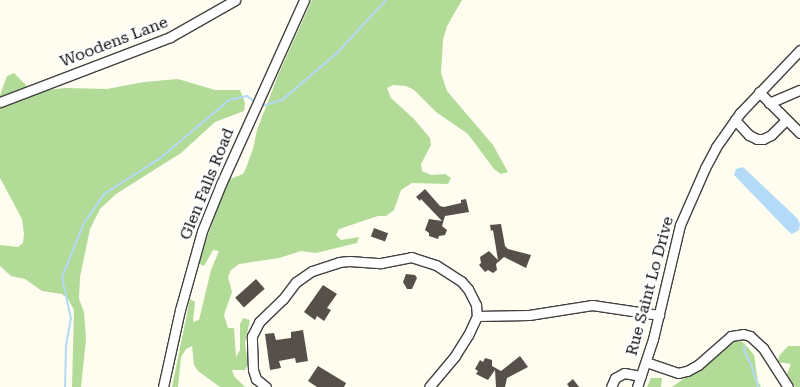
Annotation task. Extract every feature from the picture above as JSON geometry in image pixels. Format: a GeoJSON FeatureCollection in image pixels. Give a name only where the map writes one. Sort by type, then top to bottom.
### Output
{"type":"FeatureCollection","features":[{"type":"Feature","properties":{"kind":"street","name":"Woodens Lane"},"geometry":{"type":"LineString","coordinates":[[0,102],[170,37],[235,0]]}},
{"type":"Feature","properties":{"kind":"street","name":"Glen Falls Road"},"geometry":{"type":"LineString","coordinates":[[163,387],[182,301],[202,231],[301,1]]}},
{"type":"Feature","properties":{"kind":"street","name":"Rue Saint Lo Drive"},"geometry":{"type":"LineString","coordinates":[[637,387],[659,315],[673,249],[690,201],[716,147],[735,120],[759,92],[800,50]]}},
{"type":"Feature","properties":{"kind":"street"},"geometry":{"type":"LineString","coordinates":[[769,103],[800,90]]}},
{"type":"Feature","properties":{"kind":"street"},"geometry":{"type":"LineString","coordinates":[[759,92],[800,134]]}},
{"type":"Feature","properties":{"kind":"street"},"geometry":{"type":"LineString","coordinates":[[735,120],[749,135],[757,139],[763,139],[771,135],[786,120]]}},
{"type":"Feature","properties":{"kind":"street"},"geometry":{"type":"LineString","coordinates":[[266,387],[256,379],[253,370],[252,343],[255,329],[264,316],[283,299],[296,282],[312,271],[350,260],[381,263],[411,257],[420,258],[436,265],[461,281],[473,297],[477,316],[455,356],[429,387]]}},
{"type":"Feature","properties":{"kind":"street"},"geometry":{"type":"LineString","coordinates":[[477,316],[529,315],[592,305],[659,315]]}},
{"type":"Feature","properties":{"kind":"street"},"geometry":{"type":"LineString","coordinates":[[646,362],[678,373],[687,371],[698,365],[730,336],[743,334],[750,336],[763,348],[788,387]]}},
{"type":"Feature","properties":{"kind":"street"},"geometry":{"type":"LineString","coordinates":[[611,387],[615,378],[624,372],[641,376]]}},
{"type":"Feature","properties":{"kind":"green space"},"geometry":{"type":"Polygon","coordinates":[[[312,0],[462,0],[447,26],[443,40],[441,73],[447,91],[493,145],[508,172],[501,174],[494,169],[468,134],[436,112],[414,90],[406,86],[393,85],[387,88],[391,98],[414,119],[430,138],[431,145],[421,164],[422,171],[431,175],[445,174],[451,178],[448,184],[412,183],[401,190],[394,210],[386,216],[378,216],[339,229],[336,235],[341,240],[359,237],[357,243],[316,253],[301,251],[279,258],[239,264],[231,270],[228,277],[232,292],[224,315],[228,328],[234,328],[236,357],[240,350],[240,324],[243,318],[250,320],[245,343],[248,364],[245,370],[232,370],[234,376],[245,387],[220,387],[198,371],[194,365],[192,346],[186,349],[181,357],[178,387],[172,387],[190,299],[195,302],[193,322],[199,320],[211,270],[219,251],[213,250],[204,266],[198,263],[226,185],[230,179],[243,174],[246,168],[257,130],[279,73],[312,0]]]}},
{"type":"Feature","properties":{"kind":"green space"},"geometry":{"type":"Polygon","coordinates":[[[14,73],[29,88],[37,91],[65,88],[107,89],[144,82],[178,79],[215,90],[240,90],[245,103],[244,111],[215,122],[181,153],[116,194],[100,209],[90,229],[80,277],[79,299],[84,312],[86,339],[81,387],[72,387],[74,310],[68,299],[62,294],[42,291],[25,279],[11,276],[0,266],[0,245],[18,247],[23,243],[24,234],[22,219],[0,178],[0,95],[7,76],[14,73]]]}},
{"type":"Feature","properties":{"kind":"green space"},"geometry":{"type":"Polygon","coordinates":[[[738,340],[744,343],[754,355],[758,382],[761,387],[672,387],[703,365],[724,344],[738,340]]]}},
{"type":"Feature","properties":{"kind":"green space"},"geometry":{"type":"Polygon","coordinates":[[[788,346],[800,346],[800,387],[795,387],[787,374],[791,364],[778,362],[779,356],[788,346]]]}},
{"type":"Feature","properties":{"kind":"green space"},"geometry":{"type":"Polygon","coordinates":[[[651,378],[662,378],[661,387],[647,387],[651,378]]]}},
{"type":"Feature","properties":{"kind":"water"},"geometry":{"type":"Polygon","coordinates":[[[743,167],[797,218],[800,224],[799,230],[792,234],[788,231],[734,175],[736,169],[743,167]]]}},
{"type":"Feature","properties":{"kind":"building"},"geometry":{"type":"Polygon","coordinates":[[[425,189],[440,206],[444,207],[461,203],[461,200],[466,199],[469,212],[445,216],[442,226],[447,230],[445,235],[439,236],[438,239],[429,236],[429,233],[425,230],[429,219],[442,221],[421,199],[420,201],[416,197],[425,189]]]}},
{"type":"Feature","properties":{"kind":"building"},"geometry":{"type":"Polygon","coordinates":[[[501,224],[505,246],[508,249],[531,255],[526,268],[504,257],[496,264],[497,270],[493,273],[488,270],[485,272],[479,265],[481,263],[480,257],[489,251],[498,260],[493,230],[491,231],[490,225],[501,224]]]}},
{"type":"Feature","properties":{"kind":"building"},"geometry":{"type":"Polygon","coordinates":[[[374,228],[388,233],[385,242],[371,236],[374,228]]]}},
{"type":"Feature","properties":{"kind":"building"},"geometry":{"type":"Polygon","coordinates":[[[406,274],[415,275],[417,278],[412,289],[407,289],[403,282],[406,274]]]}},
{"type":"Feature","properties":{"kind":"building"},"geometry":{"type":"Polygon","coordinates":[[[256,279],[265,289],[244,307],[235,298],[256,279]]]}},
{"type":"Feature","properties":{"kind":"building"},"geometry":{"type":"Polygon","coordinates":[[[323,285],[337,294],[327,308],[331,310],[324,321],[317,316],[315,320],[304,312],[323,285]]]}},
{"type":"Feature","properties":{"kind":"building"},"geometry":{"type":"Polygon","coordinates":[[[303,330],[308,361],[296,363],[295,358],[279,361],[281,368],[270,370],[265,334],[274,333],[276,340],[291,338],[291,332],[303,330]]]}},
{"type":"Feature","properties":{"kind":"building"},"geometry":{"type":"Polygon","coordinates":[[[520,356],[528,367],[507,378],[505,387],[496,387],[495,370],[488,380],[476,374],[478,371],[475,369],[480,360],[483,362],[485,358],[492,360],[492,366],[501,371],[520,356]]]}},
{"type":"Feature","properties":{"kind":"building"},"geometry":{"type":"Polygon","coordinates":[[[318,366],[346,383],[344,387],[317,387],[308,381],[318,366]]]}},
{"type":"Feature","properties":{"kind":"building"},"geometry":{"type":"Polygon","coordinates":[[[573,379],[579,387],[569,387],[567,384],[573,379]]]}},
{"type":"Feature","properties":{"kind":"waterway"},"geometry":{"type":"LineString","coordinates":[[259,105],[262,106],[282,100],[337,53],[386,0]]}},
{"type":"Feature","properties":{"kind":"waterway"},"geometry":{"type":"LineString","coordinates":[[65,387],[66,346],[71,319],[62,277],[84,223],[104,194],[159,159],[229,100],[247,96],[255,102]]}},
{"type":"Feature","properties":{"kind":"waterway"},"geometry":{"type":"LineString","coordinates":[[745,346],[744,351],[751,364],[758,387]]}}]}
